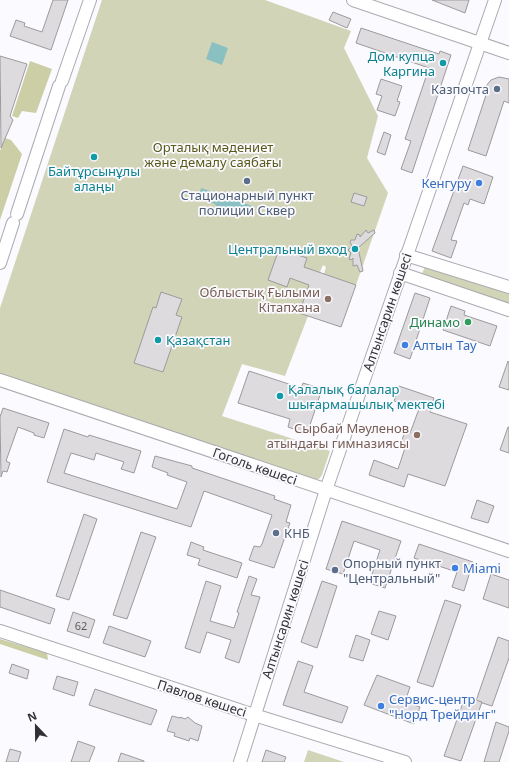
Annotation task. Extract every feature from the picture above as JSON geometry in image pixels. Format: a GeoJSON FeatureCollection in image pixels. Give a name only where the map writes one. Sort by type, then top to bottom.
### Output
{"type":"FeatureCollection","features":[{"type":"Feature","properties":{"kind":"street"},"geometry":{"type":"LineString","coordinates":[[0,263],[60,83],[90,0]]}},
{"type":"Feature","properties":{"kind":"street"},"geometry":{"type":"LineString","coordinates":[[353,0],[509,54]]}},
{"type":"Feature","properties":{"kind":"street","name":"Алтынсарин көшесі"},"geometry":{"type":"LineString","coordinates":[[240,762],[326,490],[495,0]]}},
{"type":"Feature","properties":{"kind":"street"},"geometry":{"type":"LineString","coordinates":[[406,255],[509,287]]}},
{"type":"Feature","properties":{"kind":"street"},"geometry":{"type":"LineString","coordinates":[[400,273],[509,310]]}},
{"type":"Feature","properties":{"kind":"street","name":"Гоголь көшесі"},"geometry":{"type":"LineString","coordinates":[[0,380],[326,490],[508,548]]}},
{"type":"Feature","properties":{"kind":"street","name":"Павлов көшесі"},"geometry":{"type":"LineString","coordinates":[[0,631],[254,715],[405,762]]}},
{"type":"Feature","properties":{"kind":"green space","name":"Орталық мәдениет және демалу саябағы"},"geometry":{"type":"Polygon","coordinates":[[[102,0],[265,0],[351,31],[344,48],[378,116],[367,158],[388,193],[356,285],[324,274],[326,267],[323,265],[320,272],[314,271],[308,316],[285,376],[242,364],[222,416],[330,451],[322,475],[319,479],[313,480],[0,375],[0,308],[102,0]]]}},
{"type":"Feature","properties":{"kind":"green space"},"geometry":{"type":"Polygon","coordinates":[[[30,61],[52,69],[36,113],[22,111],[18,118],[12,116],[30,61]]]}},
{"type":"Feature","properties":{"kind":"green space"},"geometry":{"type":"Polygon","coordinates":[[[5,138],[11,140],[22,154],[0,220],[0,151],[5,138]]]}},
{"type":"Feature","properties":{"kind":"green space"},"geometry":{"type":"Polygon","coordinates":[[[425,266],[509,294],[509,307],[421,277],[425,266]]]}},
{"type":"Feature","properties":{"kind":"green space"},"geometry":{"type":"Polygon","coordinates":[[[0,639],[47,653],[48,660],[0,644],[0,639]]]}},
{"type":"Feature","properties":{"kind":"green space"},"geometry":{"type":"Polygon","coordinates":[[[308,750],[344,762],[304,762],[308,750]]]}},
{"type":"Feature","properties":{"kind":"water"},"geometry":{"type":"Polygon","coordinates":[[[212,42],[228,48],[222,65],[206,59],[212,42]]]}},
{"type":"Feature","properties":{"kind":"water"},"geometry":{"type":"Polygon","coordinates":[[[201,188],[219,194],[227,191],[233,193],[238,201],[255,207],[252,217],[234,211],[225,215],[219,213],[215,204],[198,199],[201,188]]]}},
{"type":"Feature","properties":{"kind":"building"},"geometry":{"type":"Polygon","coordinates":[[[53,0],[68,0],[51,50],[10,36],[16,20],[25,23],[24,26],[42,32],[53,0]]]}},
{"type":"Feature","properties":{"kind":"building"},"geometry":{"type":"Polygon","coordinates":[[[432,0],[469,0],[465,13],[432,0]]]}},
{"type":"Feature","properties":{"kind":"building"},"geometry":{"type":"Polygon","coordinates":[[[333,12],[351,19],[347,28],[329,20],[333,12]]]}},
{"type":"Feature","properties":{"kind":"building"},"geometry":{"type":"Polygon","coordinates":[[[361,28],[439,54],[440,51],[451,55],[412,173],[401,169],[411,141],[405,139],[429,68],[356,43],[361,28]]]}},
{"type":"Feature","properties":{"kind":"building"},"geometry":{"type":"Polygon","coordinates":[[[0,56],[27,64],[10,116],[13,120],[1,148],[0,56]]]}},
{"type":"Feature","properties":{"kind":"building"},"geometry":{"type":"Polygon","coordinates":[[[499,77],[509,79],[509,103],[504,101],[486,156],[468,150],[486,95],[484,94],[486,86],[491,80],[499,77]]]}},
{"type":"Feature","properties":{"kind":"building"},"geometry":{"type":"Polygon","coordinates":[[[381,79],[402,86],[397,101],[400,102],[395,116],[377,110],[382,96],[376,94],[381,79]]]}},
{"type":"Feature","properties":{"kind":"building"},"geometry":{"type":"Polygon","coordinates":[[[384,132],[391,135],[385,155],[377,152],[384,132]]]}},
{"type":"Feature","properties":{"kind":"building"},"geometry":{"type":"Polygon","coordinates":[[[463,166],[493,177],[484,204],[470,199],[468,205],[464,203],[451,240],[457,241],[451,258],[432,251],[463,166]]]}},
{"type":"Feature","properties":{"kind":"building"},"geometry":{"type":"Polygon","coordinates":[[[354,193],[367,197],[364,206],[351,202],[354,193]]]}},
{"type":"Feature","properties":{"kind":"building","name":"Центральный вход"},"geometry":{"type":"Polygon","coordinates":[[[366,230],[368,233],[374,230],[375,233],[358,248],[363,271],[360,272],[357,265],[353,266],[353,258],[351,260],[349,259],[351,253],[348,250],[352,246],[350,242],[351,240],[355,240],[357,234],[360,235],[360,237],[366,230]]]}},
{"type":"Feature","properties":{"kind":"building","name":"Облыстық Ғылыми Кітапхана"},"geometry":{"type":"Polygon","coordinates":[[[279,249],[307,258],[304,267],[356,285],[341,327],[299,313],[309,285],[290,278],[287,287],[268,280],[279,249]]]}},
{"type":"Feature","properties":{"kind":"building","name":"Қазақстан"},"geometry":{"type":"Polygon","coordinates":[[[161,292],[182,299],[176,315],[182,317],[163,372],[134,363],[153,307],[156,308],[161,292]]]}},
{"type":"Feature","properties":{"kind":"building"},"geometry":{"type":"Polygon","coordinates":[[[415,293],[430,298],[410,359],[394,353],[415,293]]]}},
{"type":"Feature","properties":{"kind":"building"},"geometry":{"type":"Polygon","coordinates":[[[451,306],[465,311],[464,315],[497,326],[490,346],[443,330],[451,306]]]}},
{"type":"Feature","properties":{"kind":"building"},"geometry":{"type":"Polygon","coordinates":[[[508,361],[509,362],[509,390],[499,387],[508,361]]]}},
{"type":"Feature","properties":{"kind":"building","name":"Қалалық балалар шығармашылық мектебі"},"geometry":{"type":"Polygon","coordinates":[[[249,371],[301,388],[303,383],[322,389],[307,434],[288,427],[290,419],[238,403],[249,371]]]}},
{"type":"Feature","properties":{"kind":"building","name":"Сырбай Мәуленов атындағы гимназиясы"},"geometry":{"type":"Polygon","coordinates":[[[399,386],[434,398],[430,412],[467,424],[445,486],[408,474],[404,487],[369,475],[374,460],[398,469],[406,445],[401,443],[405,431],[410,433],[419,409],[394,401],[399,386]]]}},
{"type":"Feature","properties":{"kind":"building"},"geometry":{"type":"Polygon","coordinates":[[[3,408],[49,423],[44,438],[18,427],[6,461],[10,463],[7,472],[3,471],[1,477],[0,417],[3,408]]]}},
{"type":"Feature","properties":{"kind":"building"},"geometry":{"type":"Polygon","coordinates":[[[509,427],[509,453],[500,450],[509,427]]]}},
{"type":"Feature","properties":{"kind":"building"},"geometry":{"type":"Polygon","coordinates":[[[64,429],[141,451],[134,473],[121,469],[124,462],[96,453],[94,460],[71,453],[64,473],[177,509],[187,482],[167,475],[168,473],[152,467],[155,456],[192,466],[192,468],[275,496],[274,499],[291,505],[286,522],[290,523],[274,568],[249,560],[254,546],[260,547],[262,544],[272,515],[204,491],[191,527],[47,482],[64,429]]]}},
{"type":"Feature","properties":{"kind":"building"},"geometry":{"type":"Polygon","coordinates":[[[477,500],[494,506],[488,523],[471,518],[477,500]]]}},
{"type":"Feature","properties":{"kind":"building"},"geometry":{"type":"Polygon","coordinates":[[[84,514],[97,519],[69,600],[56,596],[84,514]]]}},
{"type":"Feature","properties":{"kind":"building"},"geometry":{"type":"Polygon","coordinates":[[[342,521],[401,541],[385,588],[369,583],[380,550],[354,541],[343,574],[326,569],[342,521]]]}},
{"type":"Feature","properties":{"kind":"building"},"geometry":{"type":"Polygon","coordinates":[[[141,532],[156,537],[127,619],[113,615],[141,532]]]}},
{"type":"Feature","properties":{"kind":"building"},"geometry":{"type":"Polygon","coordinates":[[[191,542],[204,547],[203,550],[242,563],[237,578],[198,565],[200,559],[187,555],[191,542]]]}},
{"type":"Feature","properties":{"kind":"building"},"geometry":{"type":"Polygon","coordinates":[[[419,544],[473,562],[464,591],[452,587],[457,572],[414,558],[419,544]]]}},
{"type":"Feature","properties":{"kind":"building"},"geometry":{"type":"Polygon","coordinates":[[[491,574],[509,580],[509,608],[483,599],[491,574]]]}},
{"type":"Feature","properties":{"kind":"building"},"geometry":{"type":"Polygon","coordinates":[[[249,576],[257,579],[251,595],[260,597],[239,663],[225,658],[231,640],[207,632],[200,653],[185,648],[206,581],[221,586],[210,621],[234,628],[239,613],[237,612],[249,576]]]}},
{"type":"Feature","properties":{"kind":"building"},"geometry":{"type":"Polygon","coordinates":[[[322,581],[337,586],[317,648],[301,642],[322,581]]]}},
{"type":"Feature","properties":{"kind":"building"},"geometry":{"type":"Polygon","coordinates":[[[0,590],[55,609],[50,624],[0,607],[0,590]]]}},
{"type":"Feature","properties":{"kind":"building"},"geometry":{"type":"Polygon","coordinates":[[[445,600],[461,605],[433,687],[417,682],[445,600]]]}},
{"type":"Feature","properties":{"kind":"building"},"geometry":{"type":"Polygon","coordinates":[[[379,611],[396,616],[388,640],[371,634],[379,611]]]}},
{"type":"Feature","properties":{"kind":"building"},"geometry":{"type":"Polygon","coordinates":[[[73,612],[95,620],[89,638],[67,631],[73,612]]]}},
{"type":"Feature","properties":{"kind":"building"},"geometry":{"type":"Polygon","coordinates":[[[109,626],[151,641],[145,657],[103,643],[109,626]]]}},
{"type":"Feature","properties":{"kind":"building"},"geometry":{"type":"Polygon","coordinates":[[[356,635],[370,640],[363,661],[349,657],[356,635]]]}},
{"type":"Feature","properties":{"kind":"building"},"geometry":{"type":"Polygon","coordinates":[[[498,637],[509,641],[509,658],[492,706],[476,701],[498,637]]]}},
{"type":"Feature","properties":{"kind":"building"},"geometry":{"type":"Polygon","coordinates":[[[298,661],[313,666],[304,692],[348,707],[342,723],[283,705],[298,661]]]}},
{"type":"Feature","properties":{"kind":"building"},"geometry":{"type":"Polygon","coordinates":[[[12,664],[29,670],[27,679],[9,673],[12,664]]]}},
{"type":"Feature","properties":{"kind":"building"},"geometry":{"type":"Polygon","coordinates":[[[377,675],[410,687],[405,702],[420,707],[414,724],[364,705],[377,675]]]}},
{"type":"Feature","properties":{"kind":"building"},"geometry":{"type":"Polygon","coordinates":[[[57,676],[78,682],[74,696],[53,689],[57,676]]]}},
{"type":"Feature","properties":{"kind":"building"},"geometry":{"type":"Polygon","coordinates":[[[95,689],[157,710],[151,725],[89,705],[95,689]]]}},
{"type":"Feature","properties":{"kind":"building"},"geometry":{"type":"Polygon","coordinates":[[[465,697],[482,702],[461,761],[444,756],[465,697]]]}},
{"type":"Feature","properties":{"kind":"building"},"geometry":{"type":"Polygon","coordinates":[[[172,716],[185,719],[188,717],[195,723],[202,726],[198,741],[190,738],[189,741],[174,736],[175,733],[167,731],[172,716]]]}},
{"type":"Feature","properties":{"kind":"building"},"geometry":{"type":"Polygon","coordinates":[[[496,722],[509,727],[509,731],[499,762],[484,762],[496,722]]]}},
{"type":"Feature","properties":{"kind":"building"},"geometry":{"type":"Polygon","coordinates":[[[78,741],[95,747],[89,762],[71,762],[78,741]]]}},
{"type":"Feature","properties":{"kind":"building"},"geometry":{"type":"Polygon","coordinates":[[[10,749],[21,752],[18,762],[6,762],[10,749]]]}},
{"type":"Feature","properties":{"kind":"building"},"geometry":{"type":"Polygon","coordinates":[[[266,750],[286,757],[284,762],[262,762],[266,750]]]}},
{"type":"Feature","properties":{"kind":"building"},"geometry":{"type":"Polygon","coordinates":[[[121,753],[144,761],[144,762],[118,762],[121,753]]]}},
{"type":"Feature","properties":{"kind":"place","name":"Дом купца Каргина"},"geometry":{"type":"Point","coordinates":[443,63]}},
{"type":"Feature","properties":{"kind":"place","name":"Казпочта"},"geometry":{"type":"Point","coordinates":[497,89]}},
{"type":"Feature","properties":{"kind":"place","name":"Байтұрсынұлы алаңы"},"geometry":{"type":"Point","coordinates":[94,157]}},
{"type":"Feature","properties":{"kind":"place","name":"Стационарный пункт полиции Сквер"},"geometry":{"type":"Point","coordinates":[247,181]}},
{"type":"Feature","properties":{"kind":"place","name":"Кенгуру"},"geometry":{"type":"Point","coordinates":[479,183]}},
{"type":"Feature","properties":{"kind":"place","name":"Центральный вход"},"geometry":{"type":"Point","coordinates":[355,249]}},
{"type":"Feature","properties":{"kind":"place","name":"Облыстық Ғылыми Кітапхана"},"geometry":{"type":"Point","coordinates":[328,299]}},
{"type":"Feature","properties":{"kind":"place","name":"Динамо"},"geometry":{"type":"Point","coordinates":[468,322]}},
{"type":"Feature","properties":{"kind":"place","name":"Қазақстан"},"geometry":{"type":"Point","coordinates":[158,340]}},
{"type":"Feature","properties":{"kind":"place","name":"Алтын Тау"},"geometry":{"type":"Point","coordinates":[405,345]}},
{"type":"Feature","properties":{"kind":"place","name":"Қалалық балалар шығармашылық мектебі"},"geometry":{"type":"Point","coordinates":[280,396]}},
{"type":"Feature","properties":{"kind":"place","name":"Сырбай Мәуленов атындағы гимназиясы"},"geometry":{"type":"Point","coordinates":[417,435]}},
{"type":"Feature","properties":{"kind":"place","name":"КНБ"},"geometry":{"type":"Point","coordinates":[276,533]}},
{"type":"Feature","properties":{"kind":"place","name":"Miami"},"geometry":{"type":"Point","coordinates":[455,568]}},
{"type":"Feature","properties":{"kind":"place","name":"Опорный пункт \"Центральный\""},"geometry":{"type":"Point","coordinates":[335,570]}},
{"type":"Feature","properties":{"kind":"place","name":"Сервис-центр \"Норд Трейдинг\""},"geometry":{"type":"Point","coordinates":[381,706]}}]}
